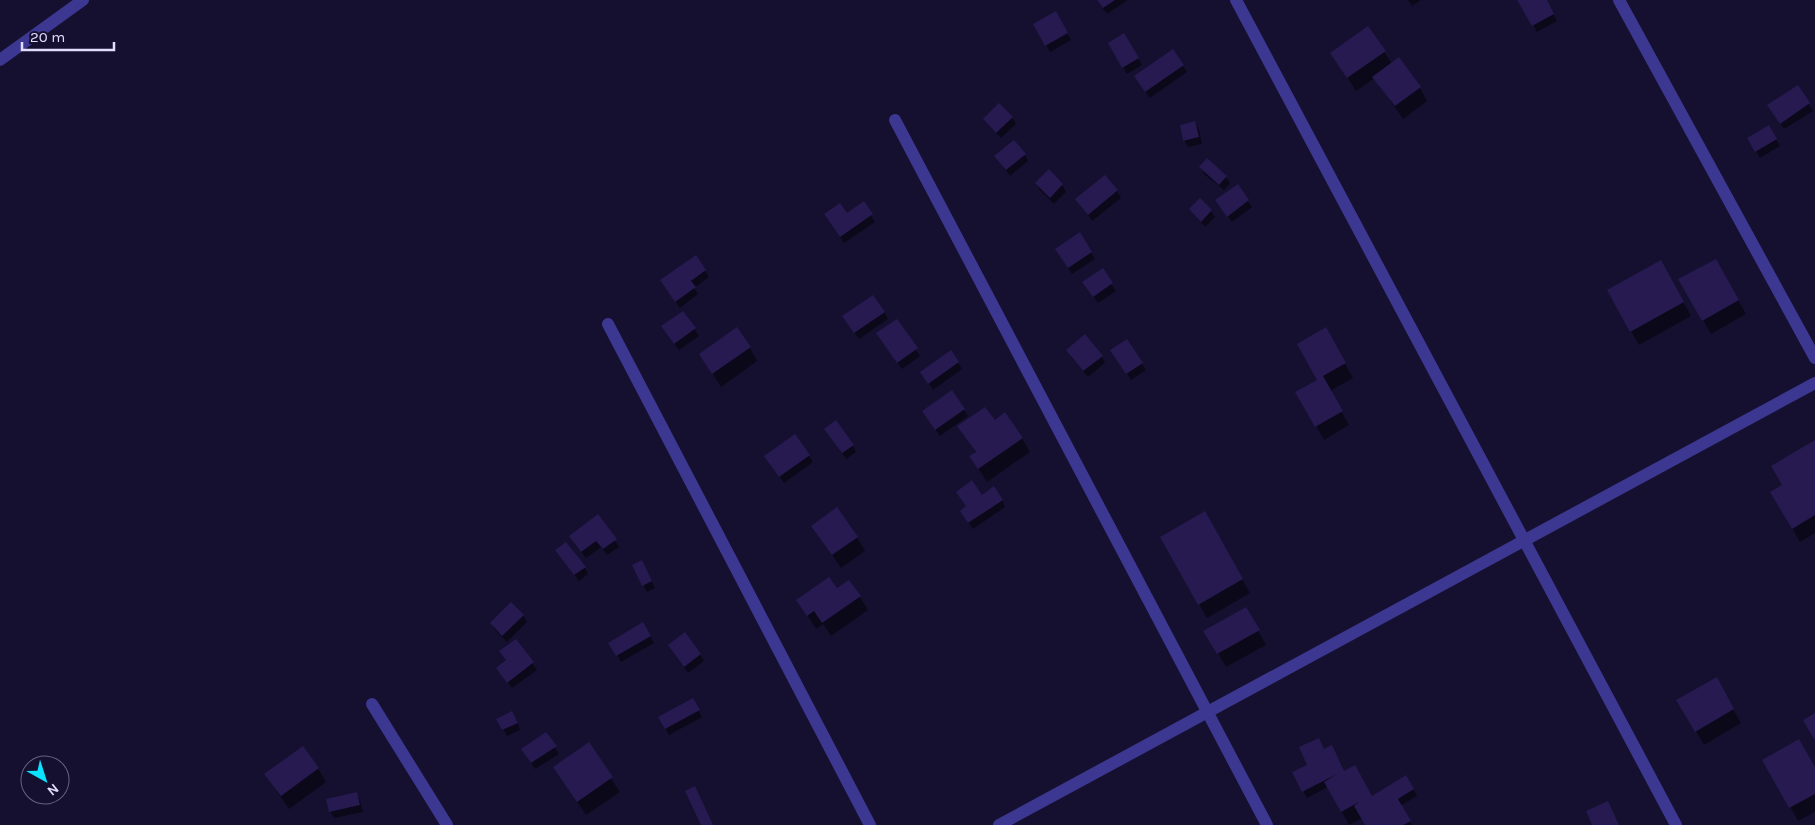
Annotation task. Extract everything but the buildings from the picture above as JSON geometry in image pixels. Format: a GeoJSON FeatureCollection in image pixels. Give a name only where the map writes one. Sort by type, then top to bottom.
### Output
{"type":"FeatureCollection","features":[{"type":"Feature","properties":{"kind":"street"},"geometry":{"type":"LineString","coordinates":[[0,60],[83,0]]}},
{"type":"Feature","properties":{"kind":"street"},"geometry":{"type":"LineString","coordinates":[[1236,0],[1676,825]]}},
{"type":"Feature","properties":{"kind":"street"},"geometry":{"type":"LineString","coordinates":[[1619,0],[1815,358]]}},
{"type":"Feature","properties":{"kind":"street"},"geometry":{"type":"LineString","coordinates":[[895,120],[1267,825]]}},
{"type":"Feature","properties":{"kind":"street"},"geometry":{"type":"LineString","coordinates":[[608,324],[870,825]]}},
{"type":"Feature","properties":{"kind":"street"},"geometry":{"type":"LineString","coordinates":[[999,825],[1815,383]]}},
{"type":"Feature","properties":{"kind":"street"},"geometry":{"type":"LineString","coordinates":[[372,704],[447,825]]}}]}
